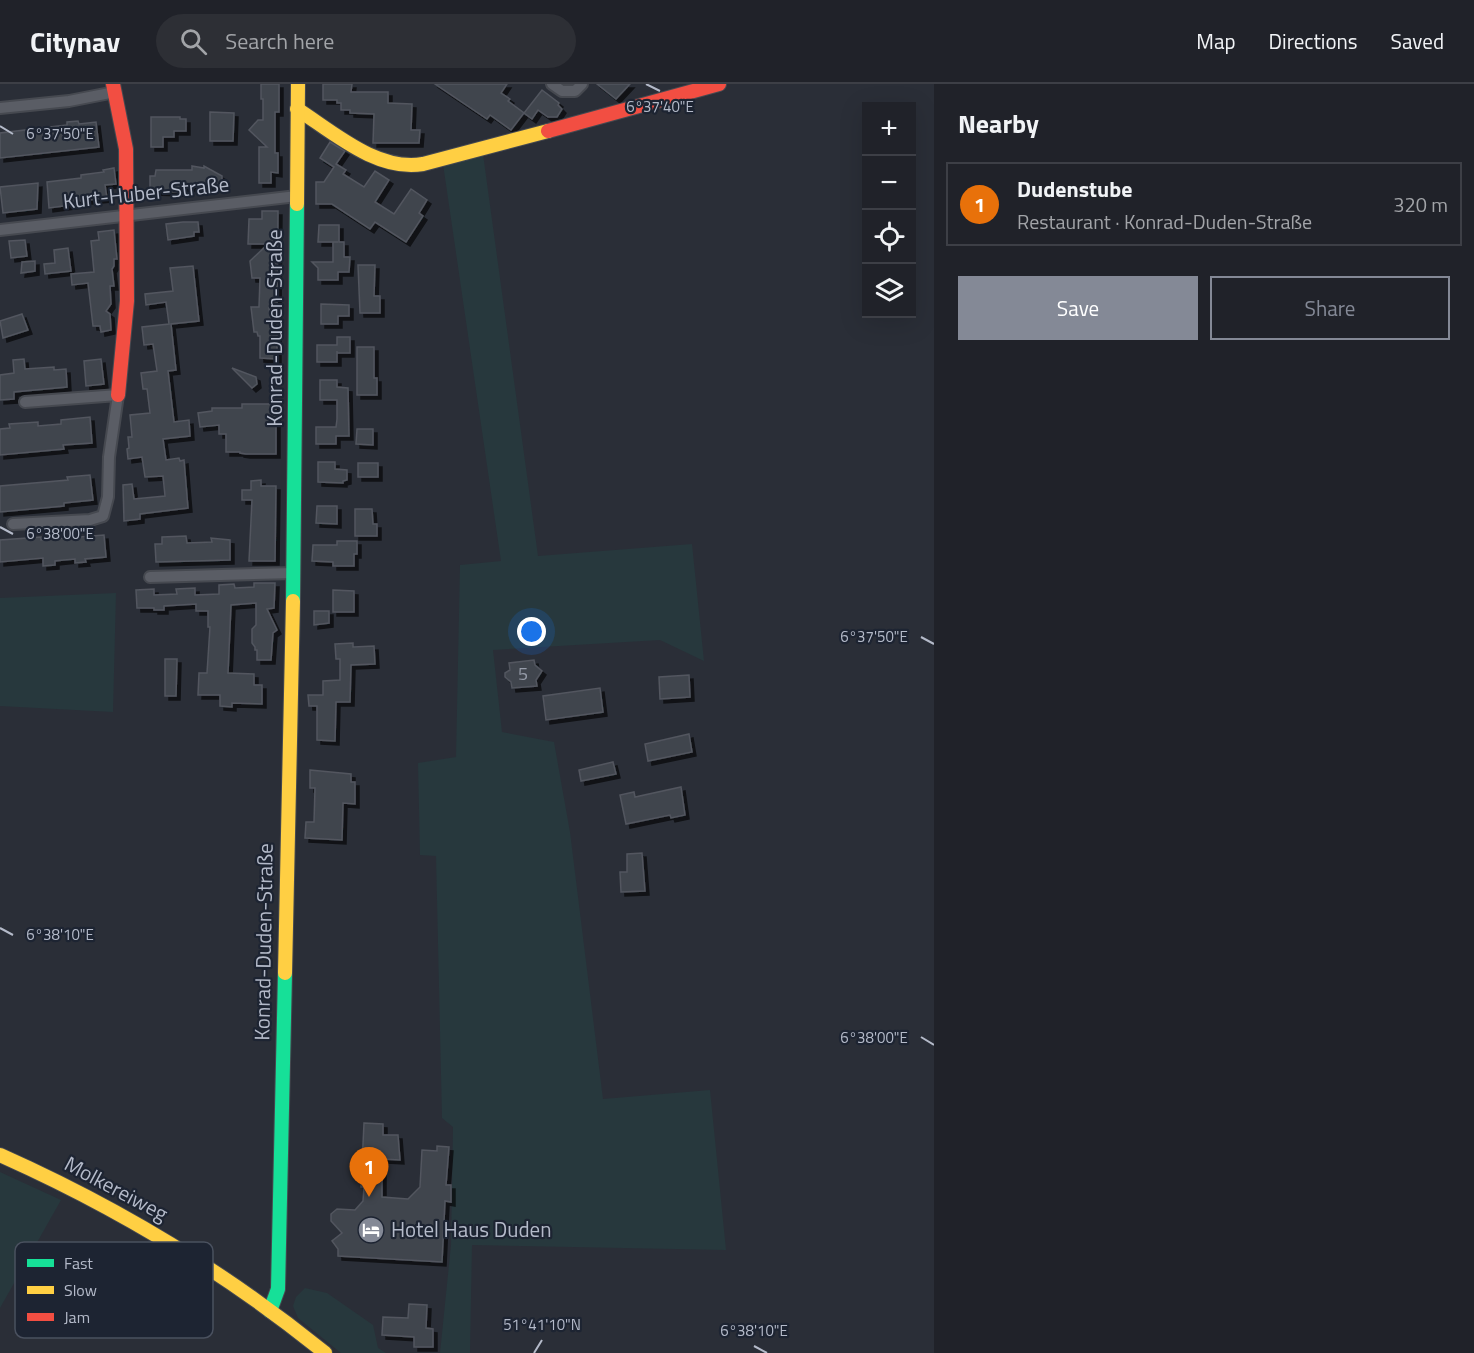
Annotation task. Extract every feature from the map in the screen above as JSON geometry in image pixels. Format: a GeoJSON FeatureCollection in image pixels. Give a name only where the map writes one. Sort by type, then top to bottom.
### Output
{"type":"FeatureCollection","features":[{"type":"Feature","properties":{"kind":"street","name":"Konrad-Duden-Straße"},"geometry":{"type":"LineString","coordinates":[[270,1311],[278,1288],[279,1264],[286,848],[294,573],[298,84]]}},
{"type":"Feature","properties":{"kind":"street"},"geometry":{"type":"LineString","coordinates":[[552,84],[562,90],[574,91],[582,84]]}},
{"type":"Feature","properties":{"kind":"street"},"geometry":{"type":"LineString","coordinates":[[297,109],[371,154],[386,161],[404,165],[472,151],[719,84]]}},
{"type":"Feature","properties":{"kind":"street"},"geometry":{"type":"LineString","coordinates":[[0,108],[69,101],[114,88],[126,149],[127,301],[118,395],[109,457],[108,497],[103,516],[90,520],[13,524]]}},
{"type":"Feature","properties":{"kind":"street","name":"Kurt-Huber-Straße"},"geometry":{"type":"LineString","coordinates":[[0,230],[297,196]]}},
{"type":"Feature","properties":{"kind":"street"},"geometry":{"type":"LineString","coordinates":[[25,402],[118,395]]}},
{"type":"Feature","properties":{"kind":"street"},"geometry":{"type":"LineString","coordinates":[[150,577],[294,573]]}},
{"type":"Feature","properties":{"kind":"street","name":"Molkereiweg"},"geometry":{"type":"LineString","coordinates":[[0,1155],[97,1200],[170,1242]]}},
{"type":"Feature","properties":{"kind":"street","name":"Molkereiweg"},"geometry":{"type":"LineString","coordinates":[[213,1271],[325,1353]]}},
{"type":"Feature","properties":{"kind":"shaded area"},"geometry":{"type":"Polygon","coordinates":[[[483,154],[538,556],[692,544],[704,661],[660,640],[493,650],[502,732],[554,742],[570,832],[603,1099],[710,1090],[726,1250],[472,1245],[470,1353],[440,1353],[451,1245],[453,1127],[442,1118],[436,856],[420,855],[418,763],[456,757],[460,565],[501,561],[443,164],[483,154]]]}},
{"type":"Feature","properties":{"kind":"shaded area"},"geometry":{"type":"Polygon","coordinates":[[[116,593],[113,712],[0,706],[0,598],[116,593]]]}},
{"type":"Feature","properties":{"kind":"shaded area"},"geometry":{"type":"Polygon","coordinates":[[[0,1172],[61,1200],[37,1242],[15,1242],[15,1281],[0,1308],[0,1172]]]}},
{"type":"Feature","properties":{"kind":"shaded area"},"geometry":{"type":"Polygon","coordinates":[[[305,1288],[327,1293],[373,1325],[378,1348],[386,1353],[341,1353],[298,1318],[293,1306],[296,1297],[305,1288]]]}},
{"type":"Feature","properties":{"kind":"building"},"geometry":{"type":"Polygon","coordinates":[[[261,84],[279,84],[279,112],[275,112],[275,153],[278,153],[278,173],[271,172],[271,183],[259,183],[259,147],[267,147],[249,130],[258,120],[263,120],[261,84]]]}},
{"type":"Feature","properties":{"kind":"building"},"geometry":{"type":"Polygon","coordinates":[[[323,84],[352,84],[351,92],[388,92],[388,103],[412,104],[411,130],[420,130],[419,143],[373,143],[374,114],[350,113],[350,110],[341,110],[341,103],[337,103],[337,100],[323,100],[323,84]]]}},
{"type":"Feature","properties":{"kind":"building"},"geometry":{"type":"Polygon","coordinates":[[[435,84],[507,84],[501,93],[524,113],[511,130],[490,115],[487,119],[435,84]]]}},
{"type":"Feature","properties":{"kind":"building"},"geometry":{"type":"Polygon","coordinates":[[[597,84],[630,84],[616,99],[597,84]]]}},
{"type":"Feature","properties":{"kind":"building"},"geometry":{"type":"Polygon","coordinates":[[[542,90],[559,103],[562,109],[557,117],[548,117],[538,110],[532,119],[524,113],[542,90]]]}},
{"type":"Feature","properties":{"kind":"building"},"geometry":{"type":"Polygon","coordinates":[[[210,112],[234,113],[233,141],[210,141],[210,112]]]}},
{"type":"Feature","properties":{"kind":"building"},"geometry":{"type":"Polygon","coordinates":[[[151,117],[186,119],[186,131],[174,131],[174,137],[163,137],[163,147],[151,147],[151,117]]]}},
{"type":"Feature","properties":{"kind":"building"},"geometry":{"type":"Polygon","coordinates":[[[78,121],[79,124],[96,122],[99,147],[0,158],[0,133],[67,125],[67,122],[78,121]]]}},
{"type":"Feature","properties":{"kind":"building"},"geometry":{"type":"Polygon","coordinates":[[[330,142],[345,151],[336,164],[346,170],[343,174],[364,187],[375,171],[389,180],[375,202],[394,214],[411,189],[427,200],[419,213],[423,216],[406,242],[375,222],[370,229],[332,204],[316,204],[316,182],[324,182],[334,167],[320,158],[330,142]]]}},
{"type":"Feature","properties":{"kind":"building"},"geometry":{"type":"Polygon","coordinates":[[[192,166],[204,168],[204,166],[222,176],[222,186],[180,188],[180,192],[150,191],[150,176],[155,176],[156,170],[192,170],[192,166]]]}},
{"type":"Feature","properties":{"kind":"building"},"geometry":{"type":"Polygon","coordinates":[[[114,168],[116,184],[105,185],[107,198],[78,201],[78,204],[49,208],[47,182],[81,178],[81,175],[104,172],[103,170],[114,168]]]}},
{"type":"Feature","properties":{"kind":"building"},"geometry":{"type":"Polygon","coordinates":[[[38,183],[37,209],[3,213],[0,187],[38,183]]]}},
{"type":"Feature","properties":{"kind":"building"},"geometry":{"type":"Polygon","coordinates":[[[262,211],[278,211],[277,308],[269,308],[273,335],[277,335],[277,359],[260,358],[260,336],[254,332],[251,307],[259,307],[260,278],[252,278],[250,261],[268,244],[248,244],[249,219],[262,219],[262,211]]]}},
{"type":"Feature","properties":{"kind":"building"},"geometry":{"type":"Polygon","coordinates":[[[198,222],[199,232],[194,232],[194,236],[168,240],[166,224],[198,222]]]}},
{"type":"Feature","properties":{"kind":"building"},"geometry":{"type":"Polygon","coordinates":[[[319,225],[339,225],[339,242],[344,242],[344,257],[350,257],[349,272],[338,272],[338,280],[318,280],[318,268],[312,262],[333,262],[333,242],[318,242],[319,225]]]}},
{"type":"Feature","properties":{"kind":"building"},"geometry":{"type":"Polygon","coordinates":[[[114,230],[117,259],[114,259],[112,269],[114,286],[110,286],[111,304],[106,311],[110,314],[111,330],[101,332],[100,326],[93,326],[88,283],[72,285],[71,274],[94,272],[91,241],[99,240],[98,232],[114,230]]]}},
{"type":"Feature","properties":{"kind":"building"},"geometry":{"type":"Polygon","coordinates":[[[25,240],[27,256],[11,258],[9,241],[25,240]]]}},
{"type":"Feature","properties":{"kind":"building"},"geometry":{"type":"Polygon","coordinates":[[[68,248],[71,271],[45,274],[44,264],[55,263],[54,250],[68,248]]]}},
{"type":"Feature","properties":{"kind":"building"},"geometry":{"type":"Polygon","coordinates":[[[35,261],[35,271],[21,273],[22,262],[35,261]]]}},
{"type":"Feature","properties":{"kind":"building"},"geometry":{"type":"Polygon","coordinates":[[[358,265],[375,265],[374,296],[380,296],[380,313],[360,313],[358,265]]]}},
{"type":"Feature","properties":{"kind":"building"},"geometry":{"type":"Polygon","coordinates":[[[193,266],[199,321],[171,324],[176,370],[168,371],[174,422],[189,420],[190,436],[163,439],[166,460],[179,458],[180,461],[184,460],[188,508],[140,514],[140,519],[124,521],[123,485],[132,484],[134,499],[165,496],[163,476],[145,477],[142,457],[128,459],[127,449],[129,448],[128,437],[132,437],[130,415],[150,413],[147,389],[143,389],[141,373],[157,371],[153,344],[144,345],[142,327],[169,324],[166,302],[146,305],[145,294],[173,291],[170,268],[193,266]]]}},
{"type":"Feature","properties":{"kind":"building"},"geometry":{"type":"Polygon","coordinates":[[[321,304],[349,305],[349,316],[338,316],[338,324],[321,324],[321,304]]]}},
{"type":"Feature","properties":{"kind":"building"},"geometry":{"type":"Polygon","coordinates":[[[22,314],[28,330],[3,338],[0,321],[22,314]]]}},
{"type":"Feature","properties":{"kind":"building"},"geometry":{"type":"Polygon","coordinates":[[[337,337],[350,337],[350,353],[337,353],[337,362],[317,362],[317,345],[337,345],[337,337]]]}},
{"type":"Feature","properties":{"kind":"building"},"geometry":{"type":"Polygon","coordinates":[[[357,347],[374,347],[374,378],[377,378],[377,395],[357,395],[357,347]]]}},
{"type":"Feature","properties":{"kind":"building"},"geometry":{"type":"Polygon","coordinates":[[[24,359],[25,369],[54,367],[54,370],[66,369],[67,387],[14,392],[14,399],[0,400],[0,375],[14,373],[13,360],[24,359]]]}},
{"type":"Feature","properties":{"kind":"building"},"geometry":{"type":"Polygon","coordinates":[[[101,359],[104,384],[86,386],[84,361],[101,359]]]}},
{"type":"Feature","properties":{"kind":"building"},"geometry":{"type":"Polygon","coordinates":[[[232,368],[256,377],[257,384],[252,388],[232,368]]]}},
{"type":"Feature","properties":{"kind":"building"},"geometry":{"type":"Polygon","coordinates":[[[320,380],[337,380],[337,387],[348,388],[349,436],[336,436],[336,444],[316,444],[316,427],[336,427],[337,419],[337,400],[320,400],[320,380]]]}},
{"type":"Feature","properties":{"kind":"building"},"geometry":{"type":"Polygon","coordinates":[[[242,404],[276,404],[276,454],[226,452],[226,434],[219,434],[219,425],[200,427],[198,413],[212,411],[212,408],[242,408],[242,404]]]}},
{"type":"Feature","properties":{"kind":"building"},"geometry":{"type":"Polygon","coordinates":[[[90,417],[92,443],[63,445],[64,449],[0,455],[0,429],[10,428],[9,424],[38,422],[38,426],[61,424],[61,420],[90,417]]]}},
{"type":"Feature","properties":{"kind":"building"},"geometry":{"type":"Polygon","coordinates":[[[357,429],[373,429],[373,445],[356,444],[357,429]]]}},
{"type":"Feature","properties":{"kind":"building"},"geometry":{"type":"Polygon","coordinates":[[[318,462],[335,462],[335,469],[347,470],[347,480],[343,483],[318,482],[318,462]]]}},
{"type":"Feature","properties":{"kind":"building"},"geometry":{"type":"Polygon","coordinates":[[[358,463],[378,463],[378,477],[358,477],[358,463]]]}},
{"type":"Feature","properties":{"kind":"building"},"geometry":{"type":"Polygon","coordinates":[[[90,475],[93,500],[64,503],[64,506],[0,512],[0,486],[68,480],[67,477],[90,475]]]}},
{"type":"Feature","properties":{"kind":"building"},"geometry":{"type":"Polygon","coordinates":[[[261,480],[261,486],[276,486],[275,561],[249,561],[252,500],[242,500],[242,490],[251,490],[251,481],[261,480]]]}},
{"type":"Feature","properties":{"kind":"building"},"geometry":{"type":"Polygon","coordinates":[[[317,506],[337,506],[337,524],[316,523],[317,506]]]}},
{"type":"Feature","properties":{"kind":"building"},"geometry":{"type":"Polygon","coordinates":[[[355,509],[372,509],[373,524],[377,524],[377,536],[355,536],[355,509]]]}},
{"type":"Feature","properties":{"kind":"building"},"geometry":{"type":"Polygon","coordinates":[[[104,535],[106,557],[85,559],[86,562],[75,563],[75,559],[55,561],[55,565],[43,566],[43,558],[0,562],[0,540],[41,537],[41,540],[104,535]]]}},
{"type":"Feature","properties":{"kind":"building"},"geometry":{"type":"Polygon","coordinates":[[[186,536],[187,543],[212,542],[211,538],[230,540],[230,560],[156,562],[155,544],[162,544],[162,537],[186,536]]]}},
{"type":"Feature","properties":{"kind":"building"},"geometry":{"type":"Polygon","coordinates":[[[337,541],[357,541],[354,566],[333,566],[333,562],[312,561],[313,545],[337,545],[337,541]]]}},
{"type":"Feature","properties":{"kind":"building"},"geometry":{"type":"Polygon","coordinates":[[[254,583],[275,583],[274,608],[267,609],[277,630],[273,633],[271,660],[257,660],[257,650],[252,643],[252,629],[256,625],[256,603],[231,605],[228,673],[254,674],[254,685],[262,685],[262,704],[232,703],[232,707],[220,706],[220,695],[198,695],[199,673],[207,673],[210,627],[208,627],[208,611],[196,611],[196,604],[164,606],[164,610],[137,608],[136,590],[154,589],[154,595],[177,594],[176,589],[195,588],[195,595],[219,594],[219,585],[234,584],[235,588],[254,587],[254,583]]]}},
{"type":"Feature","properties":{"kind":"building"},"geometry":{"type":"Polygon","coordinates":[[[333,590],[354,591],[354,612],[333,612],[333,590]]]}},
{"type":"Feature","properties":{"kind":"building"},"geometry":{"type":"Polygon","coordinates":[[[314,611],[329,611],[329,623],[314,625],[314,611]]]}},
{"type":"Feature","properties":{"kind":"building"},"geometry":{"type":"Polygon","coordinates":[[[353,643],[353,647],[374,646],[375,664],[351,665],[350,702],[336,702],[335,741],[317,740],[317,706],[309,706],[308,695],[323,695],[323,681],[340,680],[340,659],[336,659],[335,644],[353,643]]]}},
{"type":"Feature","properties":{"kind":"building"},"geometry":{"type":"Polygon","coordinates":[[[165,659],[177,659],[176,696],[165,696],[165,659]]]}},
{"type":"Feature","properties":{"kind":"building"},"geometry":{"type":"Polygon","coordinates":[[[534,660],[535,665],[542,671],[536,680],[537,686],[512,688],[511,682],[505,677],[505,673],[510,670],[509,663],[534,660]]]}},
{"type":"Feature","properties":{"kind":"building"},"geometry":{"type":"Polygon","coordinates":[[[689,675],[690,697],[660,699],[659,677],[689,675]]]}},
{"type":"Feature","properties":{"kind":"building"},"geometry":{"type":"Polygon","coordinates":[[[600,688],[603,712],[546,720],[543,696],[600,688]]]}},
{"type":"Feature","properties":{"kind":"building"},"geometry":{"type":"Polygon","coordinates":[[[689,734],[692,752],[648,761],[645,744],[689,734]]]}},
{"type":"Feature","properties":{"kind":"building"},"geometry":{"type":"Polygon","coordinates":[[[613,762],[616,774],[581,781],[579,770],[613,762]]]}},
{"type":"Feature","properties":{"kind":"building"},"geometry":{"type":"Polygon","coordinates":[[[310,770],[351,774],[351,782],[355,782],[355,804],[343,803],[342,840],[305,838],[306,822],[314,822],[315,788],[310,788],[310,770]]]}},
{"type":"Feature","properties":{"kind":"building"},"geometry":{"type":"Polygon","coordinates":[[[681,787],[685,815],[671,818],[670,815],[626,824],[620,795],[634,792],[635,797],[681,787]]]}},
{"type":"Feature","properties":{"kind":"building"},"geometry":{"type":"Polygon","coordinates":[[[642,853],[645,891],[621,892],[620,872],[627,872],[627,854],[642,853]]]}},
{"type":"Feature","properties":{"kind":"building"},"geometry":{"type":"Polygon","coordinates":[[[364,1123],[383,1124],[383,1135],[398,1135],[400,1160],[382,1159],[382,1197],[408,1199],[420,1187],[422,1150],[437,1151],[437,1146],[449,1147],[446,1185],[451,1185],[451,1202],[445,1201],[442,1262],[338,1256],[338,1249],[332,1241],[342,1233],[331,1221],[331,1214],[337,1209],[355,1210],[363,1201],[364,1187],[361,1187],[364,1123]]]}},
{"type":"Feature","properties":{"kind":"building"},"geometry":{"type":"Polygon","coordinates":[[[409,1304],[427,1305],[426,1328],[433,1329],[433,1347],[414,1347],[414,1337],[382,1335],[383,1317],[408,1318],[409,1304]]]}},
{"type":"Feature","properties":{"kind":"traffic: fast"},"geometry":{"type":"LineString","coordinates":[[293,601],[297,204]]}},
{"type":"Feature","properties":{"kind":"traffic: fast"},"geometry":{"type":"LineString","coordinates":[[270,1311],[278,1289],[285,973]]}},
{"type":"Feature","properties":{"kind":"traffic: slow"},"geometry":{"type":"LineString","coordinates":[[297,204],[298,84]]}},
{"type":"Feature","properties":{"kind":"traffic: slow"},"geometry":{"type":"LineString","coordinates":[[297,109],[356,148],[389,162],[406,165],[423,164],[548,131]]}},
{"type":"Feature","properties":{"kind":"traffic: slow"},"geometry":{"type":"LineString","coordinates":[[285,973],[293,601]]}},
{"type":"Feature","properties":{"kind":"traffic: slow"},"geometry":{"type":"LineString","coordinates":[[0,1155],[87,1197],[167,1242]]}},
{"type":"Feature","properties":{"kind":"traffic: slow"},"geometry":{"type":"LineString","coordinates":[[213,1271],[325,1353]]}},
{"type":"Feature","properties":{"kind":"traffic: jam"},"geometry":{"type":"LineString","coordinates":[[113,84],[126,149],[127,301],[118,395]]}},
{"type":"Feature","properties":{"kind":"traffic: jam"},"geometry":{"type":"LineString","coordinates":[[548,131],[719,84]]}},
{"type":"Feature","properties":{"kind":"place","name":"Dudenstube"},"geometry":{"type":"Point","coordinates":[369,1197]}},
{"type":"Feature","properties":{"kind":"place","name":"Hotel Haus Duden"},"geometry":{"type":"Point","coordinates":[371,1230]}}]}
